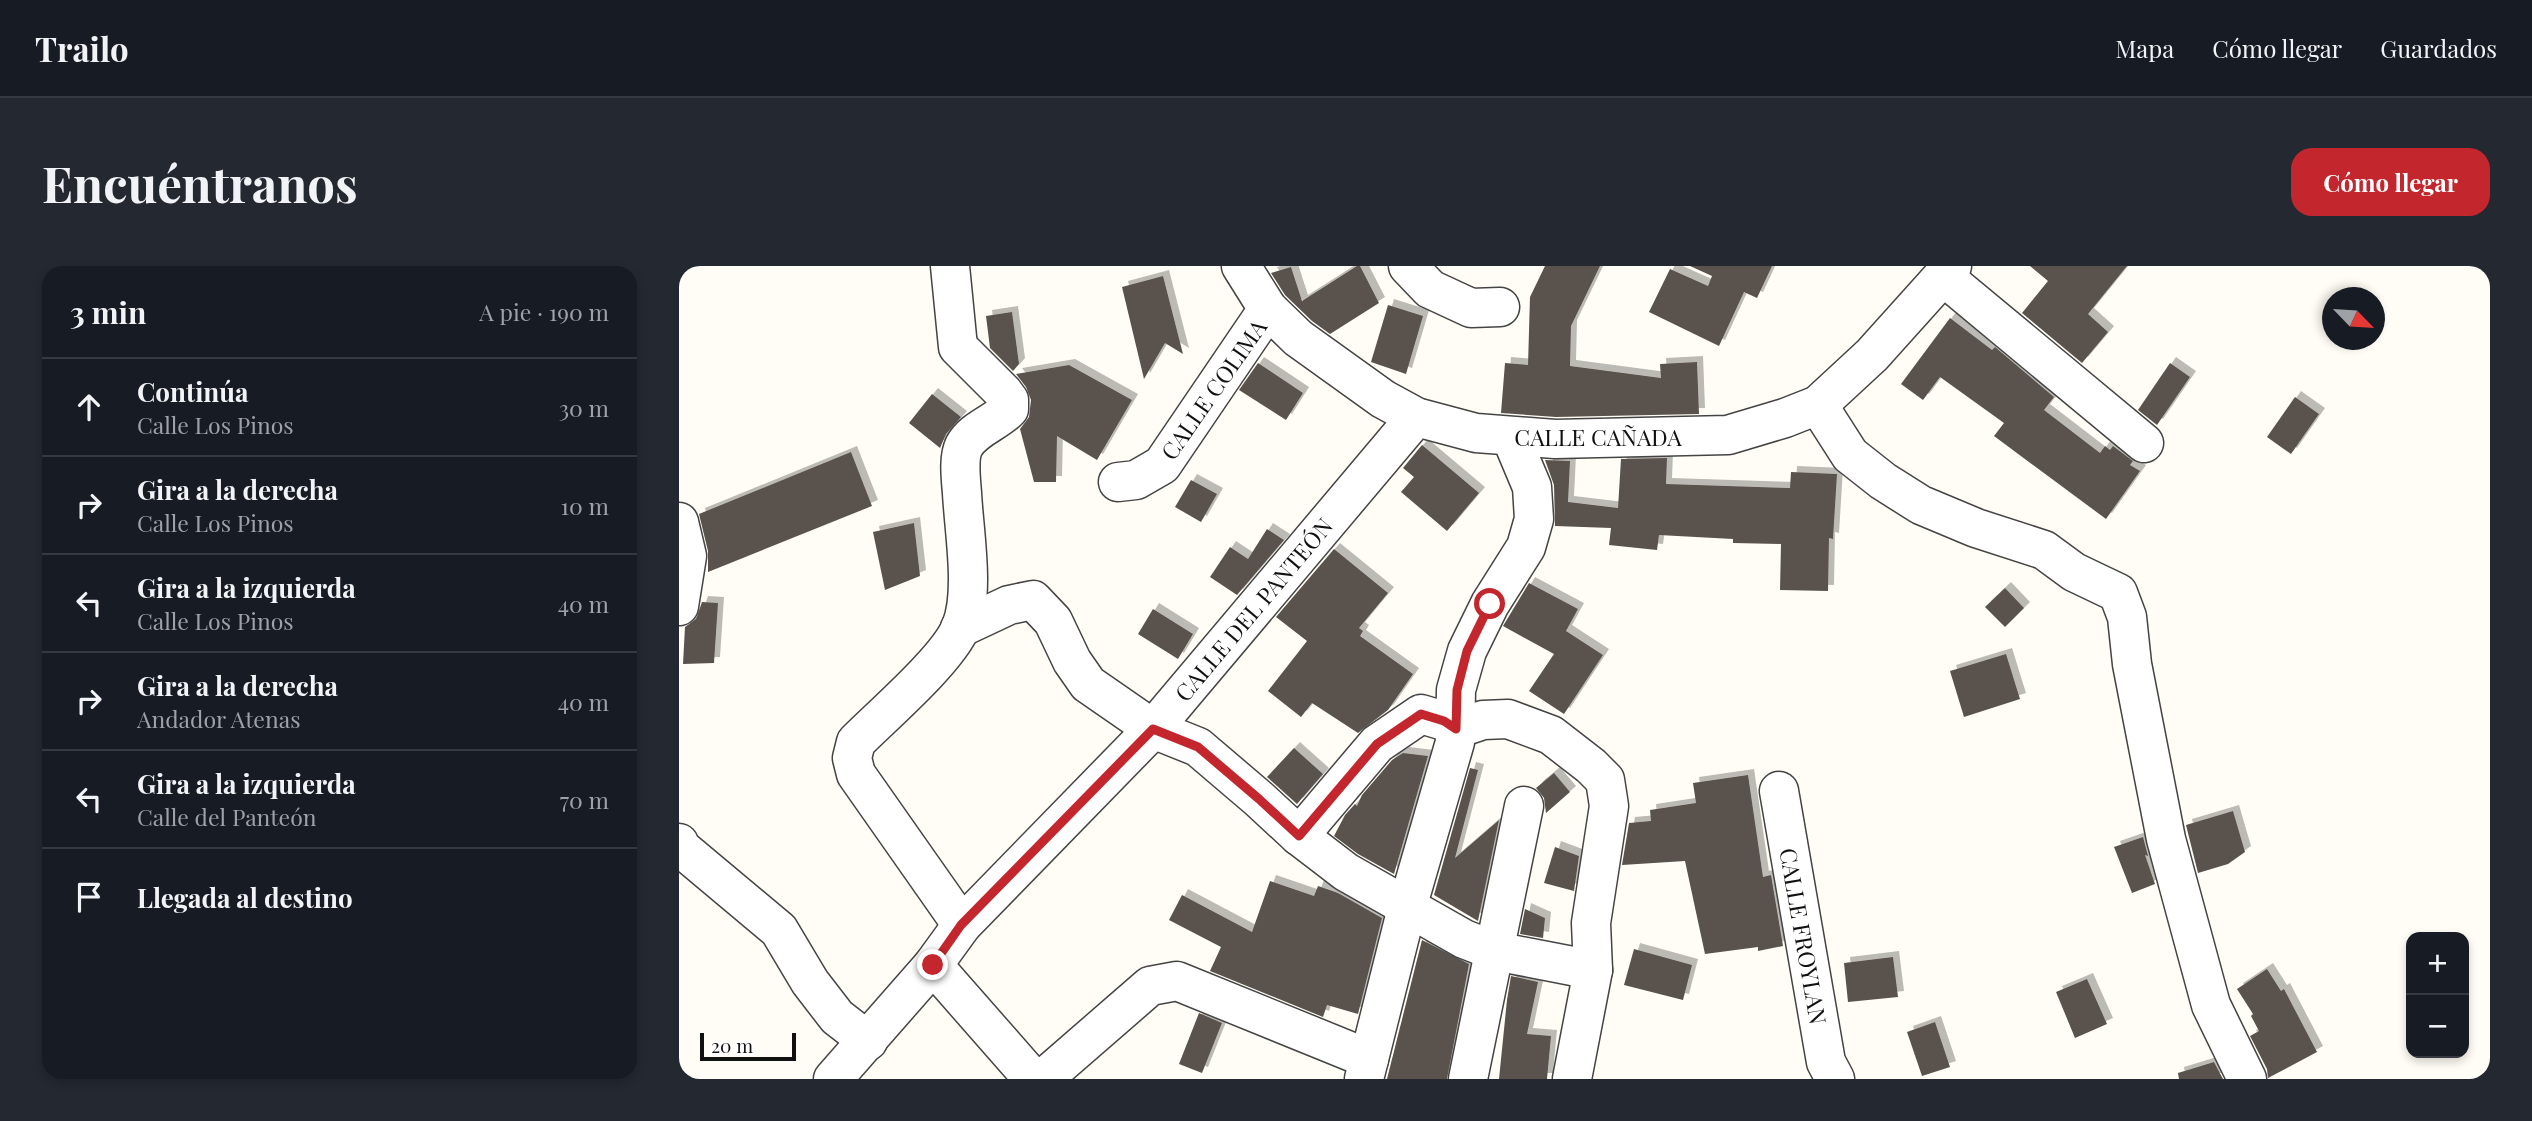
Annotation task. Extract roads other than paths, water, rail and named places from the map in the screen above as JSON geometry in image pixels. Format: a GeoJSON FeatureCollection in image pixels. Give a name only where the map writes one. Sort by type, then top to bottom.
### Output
{"type":"FeatureCollection","features":[{"type":"Feature","properties":{"kind":"street"},"geometry":{"type":"LineString","coordinates":[[950,266],[958,347],[1003,392],[1009,400],[1009,409],[1001,418],[971,435],[963,449],[961,479],[969,599],[960,628],[939,658],[856,742],[852,758],[856,774],[961,925]]}},
{"type":"Feature","properties":{"kind":"street","name":"CALLE CAÑADA"},"geometry":{"type":"LineString","coordinates":[[1241,266],[1268,309],[1298,338],[1383,399],[1416,417],[1476,433],[1511,437],[1661,438],[1728,435],[1785,418],[1818,404],[1872,355],[1948,271]]}},
{"type":"Feature","properties":{"kind":"street"},"geometry":{"type":"LineString","coordinates":[[1408,266],[1430,289],[1471,309],[1500,307]]}},
{"type":"Feature","properties":{"kind":"street"},"geometry":{"type":"LineString","coordinates":[[1948,271],[2144,443]]}},
{"type":"Feature","properties":{"kind":"street","name":"CALLE COLIMA"},"geometry":{"type":"LineString","coordinates":[[1118,482],[1136,480],[1162,465],[1268,309]]}},
{"type":"Feature","properties":{"kind":"street"},"geometry":{"type":"LineString","coordinates":[[1818,404],[1850,455],[1883,481],[1921,505],[1976,528],[2044,550],[2074,572],[2118,593],[2127,617],[2132,664],[2166,839],[2211,1005],[2247,1079]]}},
{"type":"Feature","properties":{"kind":"street","name":"CALLE DEL PANTEÓN"},"geometry":{"type":"LineString","coordinates":[[833,1079],[933,965],[961,925],[1153,729],[1416,417]]}},
{"type":"Feature","properties":{"kind":"street"},"geometry":{"type":"LineString","coordinates":[[1043,1079],[1150,986],[1177,981],[1367,1069],[1407,908],[1455,742],[1457,690],[1467,651],[1490,604],[1526,547],[1534,519],[1532,487],[1511,437]]}},
{"type":"Feature","properties":{"kind":"street"},"geometry":{"type":"LineString","coordinates":[[679,522],[687,556],[679,606]]}},
{"type":"Feature","properties":{"kind":"street"},"geometry":{"type":"LineString","coordinates":[[960,628],[1009,605],[1033,600],[1053,621],[1088,684],[1153,729],[1198,747],[1299,836],[1346,872],[1464,939],[1495,951],[1593,970]]}},
{"type":"Feature","properties":{"kind":"street"},"geometry":{"type":"LineString","coordinates":[[1299,836],[1377,744],[1421,714],[1444,721],[1456,729]]}},
{"type":"Feature","properties":{"kind":"street"},"geometry":{"type":"LineString","coordinates":[[1456,729],[1483,720],[1507,719],[1551,734],[1605,780],[1609,806],[1591,923],[1593,970],[1572,1079]]}},
{"type":"Feature","properties":{"kind":"street","name":"CALLE FROYLAN"},"geometry":{"type":"LineString","coordinates":[[1779,790],[1826,1062],[1835,1079]]}},
{"type":"Feature","properties":{"kind":"street"},"geometry":{"type":"LineString","coordinates":[[1468,1079],[1524,806]]}},
{"type":"Feature","properties":{"kind":"street"},"geometry":{"type":"LineString","coordinates":[[679,844],[779,930],[810,982],[837,1017],[868,1041]]}},
{"type":"Feature","properties":{"kind":"street"},"geometry":{"type":"LineString","coordinates":[[933,965],[1033,1079]]}}]}
